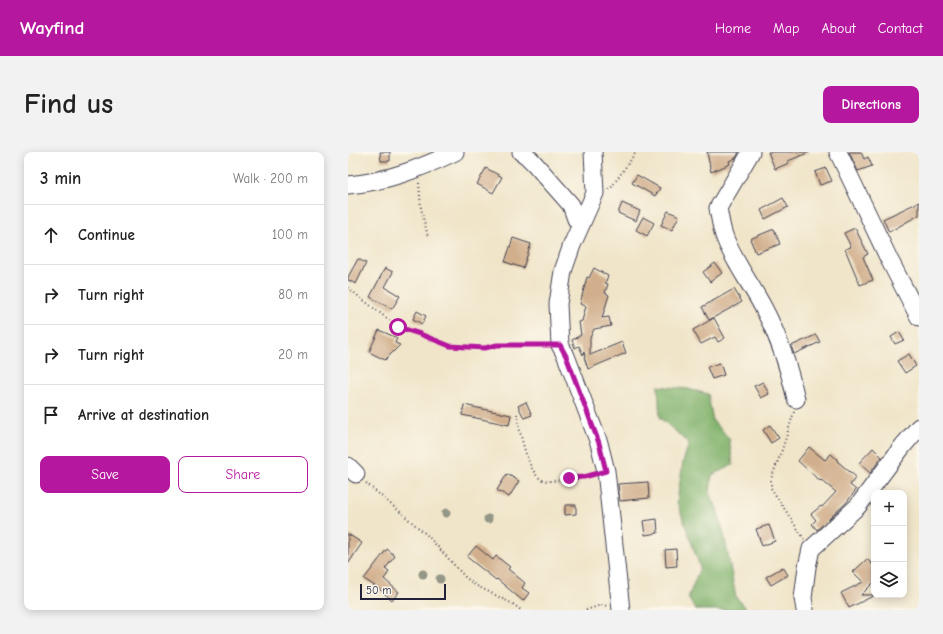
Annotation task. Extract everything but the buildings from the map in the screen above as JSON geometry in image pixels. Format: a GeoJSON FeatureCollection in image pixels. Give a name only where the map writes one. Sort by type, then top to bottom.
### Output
{"type":"FeatureCollection","features":[{"type":"Feature","properties":{"kind":"street"},"geometry":{"type":"LineString","coordinates":[[348,185],[392,177],[417,169],[455,152]]}},
{"type":"Feature","properties":{"kind":"street"},"geometry":{"type":"LineString","coordinates":[[521,152],[534,163],[571,205],[576,219],[580,224]]}},
{"type":"Feature","properties":{"kind":"street"},"geometry":{"type":"LineString","coordinates":[[593,152],[595,193],[580,224],[563,271],[558,304],[560,345],[566,356],[599,443],[606,471],[620,607]]}},
{"type":"Feature","properties":{"kind":"street"},"geometry":{"type":"LineString","coordinates":[[751,152],[718,208],[725,238],[743,273],[764,308],[783,354],[796,399]]}},
{"type":"Feature","properties":{"kind":"street"},"geometry":{"type":"LineString","coordinates":[[838,152],[889,259],[919,316]]}},
{"type":"Feature","properties":{"kind":"street"},"geometry":{"type":"LineString","coordinates":[[805,610],[803,598],[811,549],[858,506],[902,447],[919,427]]}},
{"type":"Feature","properties":{"kind":"path"},"geometry":{"type":"LineString","coordinates":[[595,193],[612,188],[636,152]]}},
{"type":"Feature","properties":{"kind":"path"},"geometry":{"type":"LineString","coordinates":[[417,169],[421,208],[428,236]]}},
{"type":"Feature","properties":{"kind":"path"},"geometry":{"type":"LineString","coordinates":[[348,288],[398,327],[450,346],[485,348],[497,345],[560,345]]}},
{"type":"Feature","properties":{"kind":"path"},"geometry":{"type":"LineString","coordinates":[[796,399],[789,429],[771,479],[771,488],[811,549]]}},
{"type":"Feature","properties":{"kind":"path"},"geometry":{"type":"LineString","coordinates":[[517,414],[526,454],[534,473],[539,478],[545,481],[556,480],[584,477],[606,471]]}},
{"type":"Feature","properties":{"kind":"path"},"geometry":{"type":"LineString","coordinates":[[352,470],[427,535],[470,581],[513,604],[521,610]]}},
{"type":"Feature","properties":{"kind":"path"},"geometry":{"type":"LineString","coordinates":[[586,610],[601,605],[620,607]]}},
{"type":"Feature","properties":{"kind":"green space"},"geometry":{"type":"Polygon","coordinates":[[[658,386],[688,389],[708,394],[713,421],[729,438],[733,465],[712,475],[710,493],[717,509],[724,534],[736,597],[748,610],[696,610],[688,598],[700,567],[677,502],[683,462],[689,443],[660,418],[658,386]]]}},
{"type":"Feature","properties":{"kind":"route"},"geometry":{"type":"LineString","coordinates":[[398,327],[450,346],[485,348],[497,345],[560,345],[566,356],[599,443],[606,471],[584,477],[569,478]]}}]}
